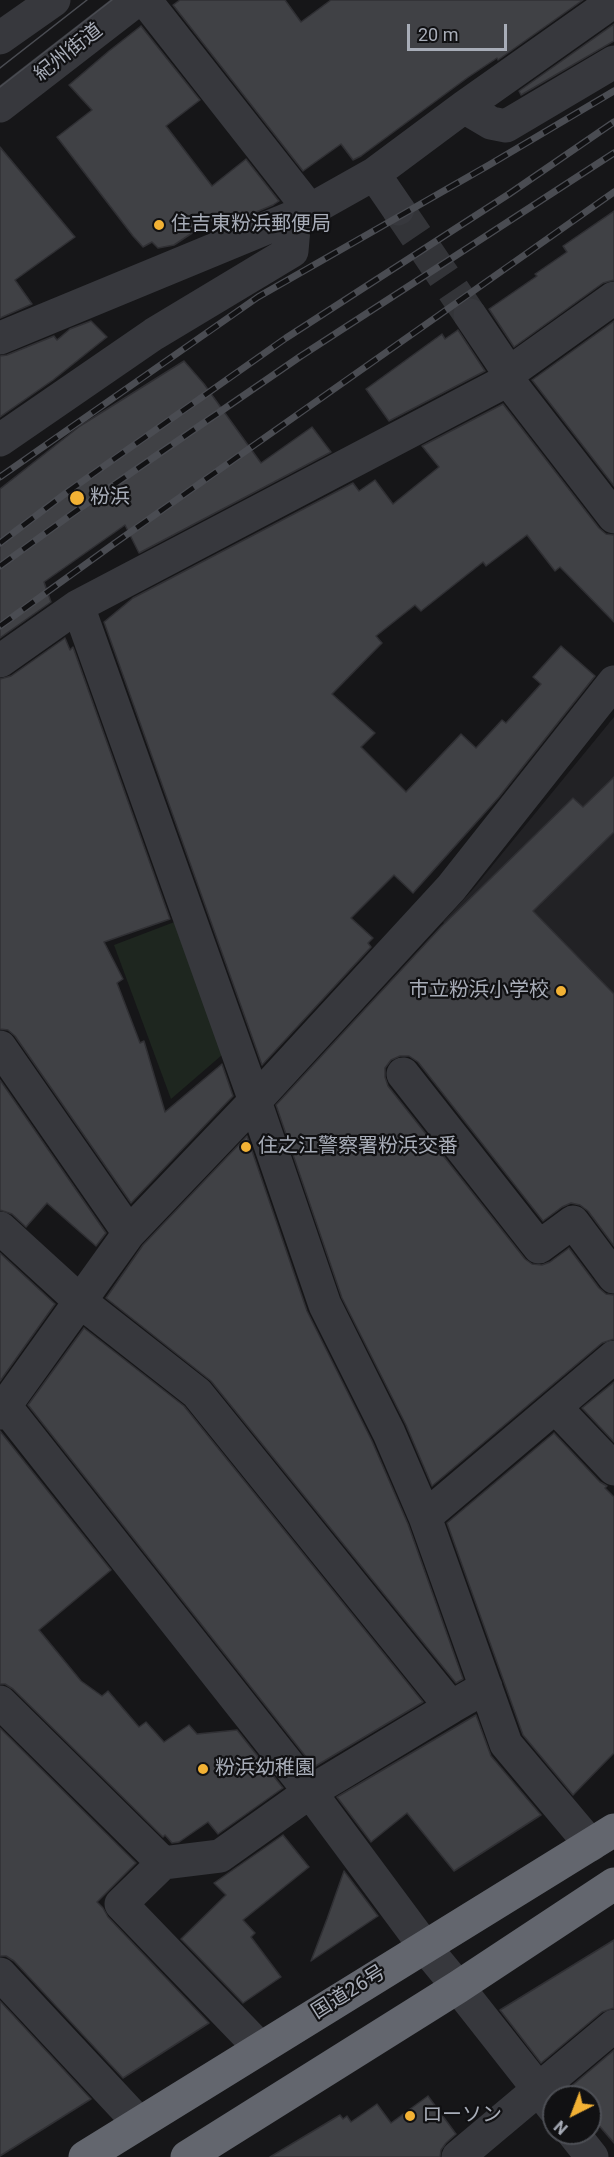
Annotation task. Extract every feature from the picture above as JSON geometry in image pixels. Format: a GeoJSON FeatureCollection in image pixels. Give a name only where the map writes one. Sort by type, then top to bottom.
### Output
{"type":"FeatureCollection","features":[{"type":"Feature","properties":{"kind":"highway","name":"国道26号"},"geometry":{"type":"LineString","coordinates":[[85,2157],[602,1838]]}},
{"type":"Feature","properties":{"kind":"highway"},"geometry":{"type":"LineString","coordinates":[[186,2157],[458,1987],[614,1884]]}},
{"type":"Feature","properties":{"kind":"street"},"geometry":{"type":"LineString","coordinates":[[32,81],[0,39],[54,0]]}},
{"type":"Feature","properties":{"kind":"street","name":"紀州街道"},"geometry":{"type":"LineString","coordinates":[[0,106],[137,0]]}},
{"type":"Feature","properties":{"kind":"street"},"geometry":{"type":"LineString","coordinates":[[145,0],[302,213]]}},
{"type":"Feature","properties":{"kind":"street"},"geometry":{"type":"LineString","coordinates":[[0,338],[302,213],[374,174],[614,1]]}},
{"type":"Feature","properties":{"kind":"street"},"geometry":{"type":"LineString","coordinates":[[464,107],[491,123],[506,126],[614,63]]}},
{"type":"Feature","properties":{"kind":"street"},"geometry":{"type":"LineString","coordinates":[[374,174],[398,209]]}},
{"type":"Feature","properties":{"kind":"street"},"geometry":{"type":"LineString","coordinates":[[0,440],[154,334],[292,250],[302,213]]}},
{"type":"Feature","properties":{"kind":"street"},"geometry":{"type":"LineString","coordinates":[[0,661],[78,606],[508,377],[614,298]]}},
{"type":"Feature","properties":{"kind":"street"},"geometry":{"type":"LineString","coordinates":[[470,315],[508,377],[614,517]]}},
{"type":"Feature","properties":{"kind":"street"},"geometry":{"type":"LineString","coordinates":[[78,606],[255,1101],[325,1305],[389,1433],[424,1517],[506,1744],[602,1838]]}},
{"type":"Feature","properties":{"kind":"street"},"geometry":{"type":"LineString","coordinates":[[542,2094],[425,1947],[310,1792],[6,1394],[81,1302],[129,1233],[255,1101],[451,888],[614,682]]}},
{"type":"Feature","properties":{"kind":"street"},"geometry":{"type":"LineString","coordinates":[[0,1047],[129,1233]]}},
{"type":"Feature","properties":{"kind":"street"},"geometry":{"type":"LineString","coordinates":[[403,1074],[539,1247],[573,1222],[614,1277]]}},
{"type":"Feature","properties":{"kind":"street"},"geometry":{"type":"LineString","coordinates":[[0,1228],[81,1302],[197,1393],[451,1707]]}},
{"type":"Feature","properties":{"kind":"street"},"geometry":{"type":"LineString","coordinates":[[424,1517],[614,1357]]}},
{"type":"Feature","properties":{"kind":"street"},"geometry":{"type":"LineString","coordinates":[[556,1408],[614,1469]]}},
{"type":"Feature","properties":{"kind":"street"},"geometry":{"type":"LineString","coordinates":[[260,2048],[121,1904],[163,1863],[220,1856],[310,1792],[486,1687]]}},
{"type":"Feature","properties":{"kind":"street"},"geometry":{"type":"LineString","coordinates":[[0,1702],[163,1863]]}},
{"type":"Feature","properties":{"kind":"street"},"geometry":{"type":"LineString","coordinates":[[0,1974],[139,2123]]}},
{"type":"Feature","properties":{"kind":"street"},"geometry":{"type":"LineString","coordinates":[[559,2085],[614,2026]]}},
{"type":"Feature","properties":{"kind":"street"},"geometry":{"type":"LineString","coordinates":[[458,2157],[542,2102]]}},
{"type":"Feature","properties":{"kind":"street"},"geometry":{"type":"LineString","coordinates":[[582,2145],[592,2157]]}},
{"type":"Feature","properties":{"kind":"shaded area","name":"市立粉浜小学校"},"geometry":{"type":"Polygon","coordinates":[[[614,717],[614,1187],[573,1060],[443,922],[474,888],[614,717]]]}},
{"type":"Feature","properties":{"kind":"shaded area"},"geometry":{"type":"Polygon","coordinates":[[[177,921],[222,1055],[171,1099],[114,945],[177,921]]]}},
{"type":"Feature","properties":{"kind":"building"},"geometry":{"type":"Polygon","coordinates":[[[180,0],[285,0],[301,22],[331,0],[583,0],[498,60],[497,58],[467,78],[361,156],[353,160],[341,144],[303,171],[173,5],[180,0]]]}},
{"type":"Feature","properties":{"kind":"building"},"geometry":{"type":"Polygon","coordinates":[[[614,24],[614,41],[521,95],[519,91],[614,24]]]}},
{"type":"Feature","properties":{"kind":"building"},"geometry":{"type":"Polygon","coordinates":[[[141,26],[200,100],[166,126],[212,186],[246,159],[279,201],[218,228],[212,220],[174,245],[158,248],[152,242],[143,247],[133,236],[57,137],[92,110],[69,85],[141,26]]]}},
{"type":"Feature","properties":{"kind":"building"},"geometry":{"type":"Polygon","coordinates":[[[0,147],[75,237],[15,280],[32,304],[0,318],[0,147]]]}},
{"type":"Feature","properties":{"kind":"building"},"geometry":{"type":"Polygon","coordinates":[[[614,211],[614,280],[603,283],[514,347],[489,309],[567,252],[563,246],[614,211]]]}},
{"type":"Feature","properties":{"kind":"building"},"geometry":{"type":"Polygon","coordinates":[[[91,321],[107,337],[53,380],[0,417],[0,356],[54,336],[57,340],[70,329],[91,321]]]}},
{"type":"Feature","properties":{"kind":"building"},"geometry":{"type":"Polygon","coordinates":[[[614,321],[614,486],[532,380],[614,321]]]}},
{"type":"Feature","properties":{"kind":"building"},"geometry":{"type":"Polygon","coordinates":[[[458,330],[485,371],[389,421],[366,389],[442,334],[445,339],[458,330]]]}},
{"type":"Feature","properties":{"kind":"building"},"geometry":{"type":"Polygon","coordinates":[[[184,361],[204,384],[261,463],[312,427],[331,452],[139,553],[125,525],[44,582],[51,602],[0,638],[0,489],[80,426],[184,361]]]}},
{"type":"Feature","properties":{"kind":"building"},"geometry":{"type":"Polygon","coordinates":[[[503,404],[599,528],[606,534],[614,535],[614,622],[560,567],[555,571],[527,535],[486,566],[483,562],[421,611],[415,605],[376,636],[382,643],[332,694],[375,733],[361,747],[406,792],[461,734],[476,748],[502,720],[506,723],[541,684],[533,677],[561,646],[595,676],[499,797],[413,893],[394,875],[351,918],[373,938],[368,943],[371,947],[262,1065],[104,622],[133,598],[353,483],[359,491],[375,480],[393,504],[439,467],[422,446],[503,404]]]}},
{"type":"Feature","properties":{"kind":"building"},"geometry":{"type":"Polygon","coordinates":[[[65,638],[70,650],[73,647],[170,919],[104,942],[123,979],[117,983],[140,1043],[144,1041],[165,1112],[222,1064],[233,1096],[131,1203],[15,1036],[8,1030],[0,1029],[0,679],[11,676],[65,638]]]}},
{"type":"Feature","properties":{"kind":"building"},"geometry":{"type":"Polygon","coordinates":[[[614,777],[614,832],[533,911],[614,994],[614,1246],[588,1211],[580,1205],[571,1203],[543,1221],[418,1062],[409,1056],[400,1056],[391,1060],[385,1068],[388,1086],[525,1259],[532,1264],[542,1265],[569,1248],[599,1288],[606,1294],[614,1295],[614,1339],[602,1343],[432,1486],[406,1425],[342,1298],[276,1105],[441,927],[573,798],[583,807],[614,777]]]}},
{"type":"Feature","properties":{"kind":"building"},"geometry":{"type":"Polygon","coordinates":[[[0,1080],[106,1233],[96,1246],[47,1203],[26,1227],[12,1214],[0,1210],[0,1080]]]}},
{"type":"Feature","properties":{"kind":"building"},"geometry":{"type":"Polygon","coordinates":[[[247,1136],[307,1311],[372,1441],[408,1524],[463,1679],[456,1683],[211,1381],[106,1298],[143,1245],[247,1136]]]}},
{"type":"Feature","properties":{"kind":"building"},"geometry":{"type":"Polygon","coordinates":[[[0,1253],[55,1304],[0,1381],[0,1253]]]}},
{"type":"Feature","properties":{"kind":"building"},"geometry":{"type":"Polygon","coordinates":[[[84,1328],[184,1406],[423,1702],[314,1767],[28,1405],[84,1328]]]}},
{"type":"Feature","properties":{"kind":"building"},"geometry":{"type":"Polygon","coordinates":[[[614,1382],[614,1442],[582,1408],[614,1382]]]}},
{"type":"Feature","properties":{"kind":"building"},"geometry":{"type":"Polygon","coordinates":[[[0,1431],[111,1570],[39,1630],[81,1681],[102,1696],[108,1691],[139,1727],[146,1722],[164,1742],[189,1725],[197,1734],[237,1730],[283,1788],[218,1834],[208,1822],[179,1842],[172,1843],[165,1835],[163,1837],[13,1689],[0,1684],[0,1431]]]}},
{"type":"Feature","properties":{"kind":"building"},"geometry":{"type":"Polygon","coordinates":[[[554,1433],[600,1482],[607,1486],[605,1488],[614,1497],[614,1753],[573,1795],[523,1735],[447,1523],[554,1433]]]}},
{"type":"Feature","properties":{"kind":"building"},"geometry":{"type":"Polygon","coordinates":[[[476,1715],[491,1756],[541,1815],[454,1871],[407,1813],[371,1842],[337,1797],[476,1715]]]}},
{"type":"Feature","properties":{"kind":"building"},"geometry":{"type":"Polygon","coordinates":[[[0,1728],[136,1863],[97,1902],[108,1917],[209,2023],[123,2078],[14,1961],[6,1956],[0,1956],[0,1728]]]}},
{"type":"Feature","properties":{"kind":"building"},"geometry":{"type":"Polygon","coordinates":[[[283,1835],[309,1867],[243,1920],[255,1933],[251,1937],[281,1977],[243,2003],[181,1939],[226,1895],[214,1883],[283,1835]]]}},
{"type":"Feature","properties":{"kind":"building"},"geometry":{"type":"Polygon","coordinates":[[[344,1871],[378,1916],[311,1961],[327,1919],[344,1871]]]}},
{"type":"Feature","properties":{"kind":"building"},"geometry":{"type":"Polygon","coordinates":[[[614,1940],[614,2008],[602,2012],[541,2063],[500,2010],[614,1940]]]}},
{"type":"Feature","properties":{"kind":"building"},"geometry":{"type":"Polygon","coordinates":[[[0,2001],[91,2099],[0,2156],[0,2001]]]}},
{"type":"Feature","properties":{"kind":"building"},"geometry":{"type":"Polygon","coordinates":[[[614,2050],[614,2143],[602,2129],[602,2085],[573,2085],[614,2050]]]}},
{"type":"Feature","properties":{"kind":"building"},"geometry":{"type":"Polygon","coordinates":[[[428,2096],[456,2134],[441,2150],[440,2157],[270,2157],[340,2115],[343,2119],[347,2116],[351,2122],[377,2104],[391,2123],[428,2096]]]}},
{"type":"Feature","properties":{"kind":"tunnel"},"geometry":{"type":"LineString","coordinates":[[398,209],[470,315]]}},
{"type":"Feature","properties":{"kind":"tram line"},"geometry":{"type":"LineString","coordinates":[[0,68],[87,0]]}},
{"type":"Feature","properties":{"kind":"tram line"},"geometry":{"type":"LineString","coordinates":[[0,87],[112,0]]}},
{"type":"Feature","properties":{"kind":"railway"},"geometry":{"type":"LineString","coordinates":[[0,477],[258,297],[614,91]]}},
{"type":"Feature","properties":{"kind":"railway"},"geometry":{"type":"LineString","coordinates":[[0,543],[70,490],[286,338],[509,194],[614,122]]}},
{"type":"Feature","properties":{"kind":"railway"},"geometry":{"type":"LineString","coordinates":[[0,566],[301,356],[614,153]]}},
{"type":"Feature","properties":{"kind":"railway"},"geometry":{"type":"LineString","coordinates":[[0,626],[614,192]]}},
{"type":"Feature","properties":{"kind":"place","name":"住吉東粉浜郵便局"},"geometry":{"type":"Point","coordinates":[159,225]}},
{"type":"Feature","properties":{"kind":"place","name":"粉浜"},"geometry":{"type":"Point","coordinates":[77,498]}},
{"type":"Feature","properties":{"kind":"place","name":"市立粉浜小学校"},"geometry":{"type":"Point","coordinates":[561,991]}},
{"type":"Feature","properties":{"kind":"place","name":"住之江警察署粉浜交番"},"geometry":{"type":"Point","coordinates":[246,1147]}},
{"type":"Feature","properties":{"kind":"place","name":"粉浜幼稚園"},"geometry":{"type":"Point","coordinates":[203,1769]}},
{"type":"Feature","properties":{"kind":"place","name":"ローソン"},"geometry":{"type":"Point","coordinates":[410,2116]}}]}
